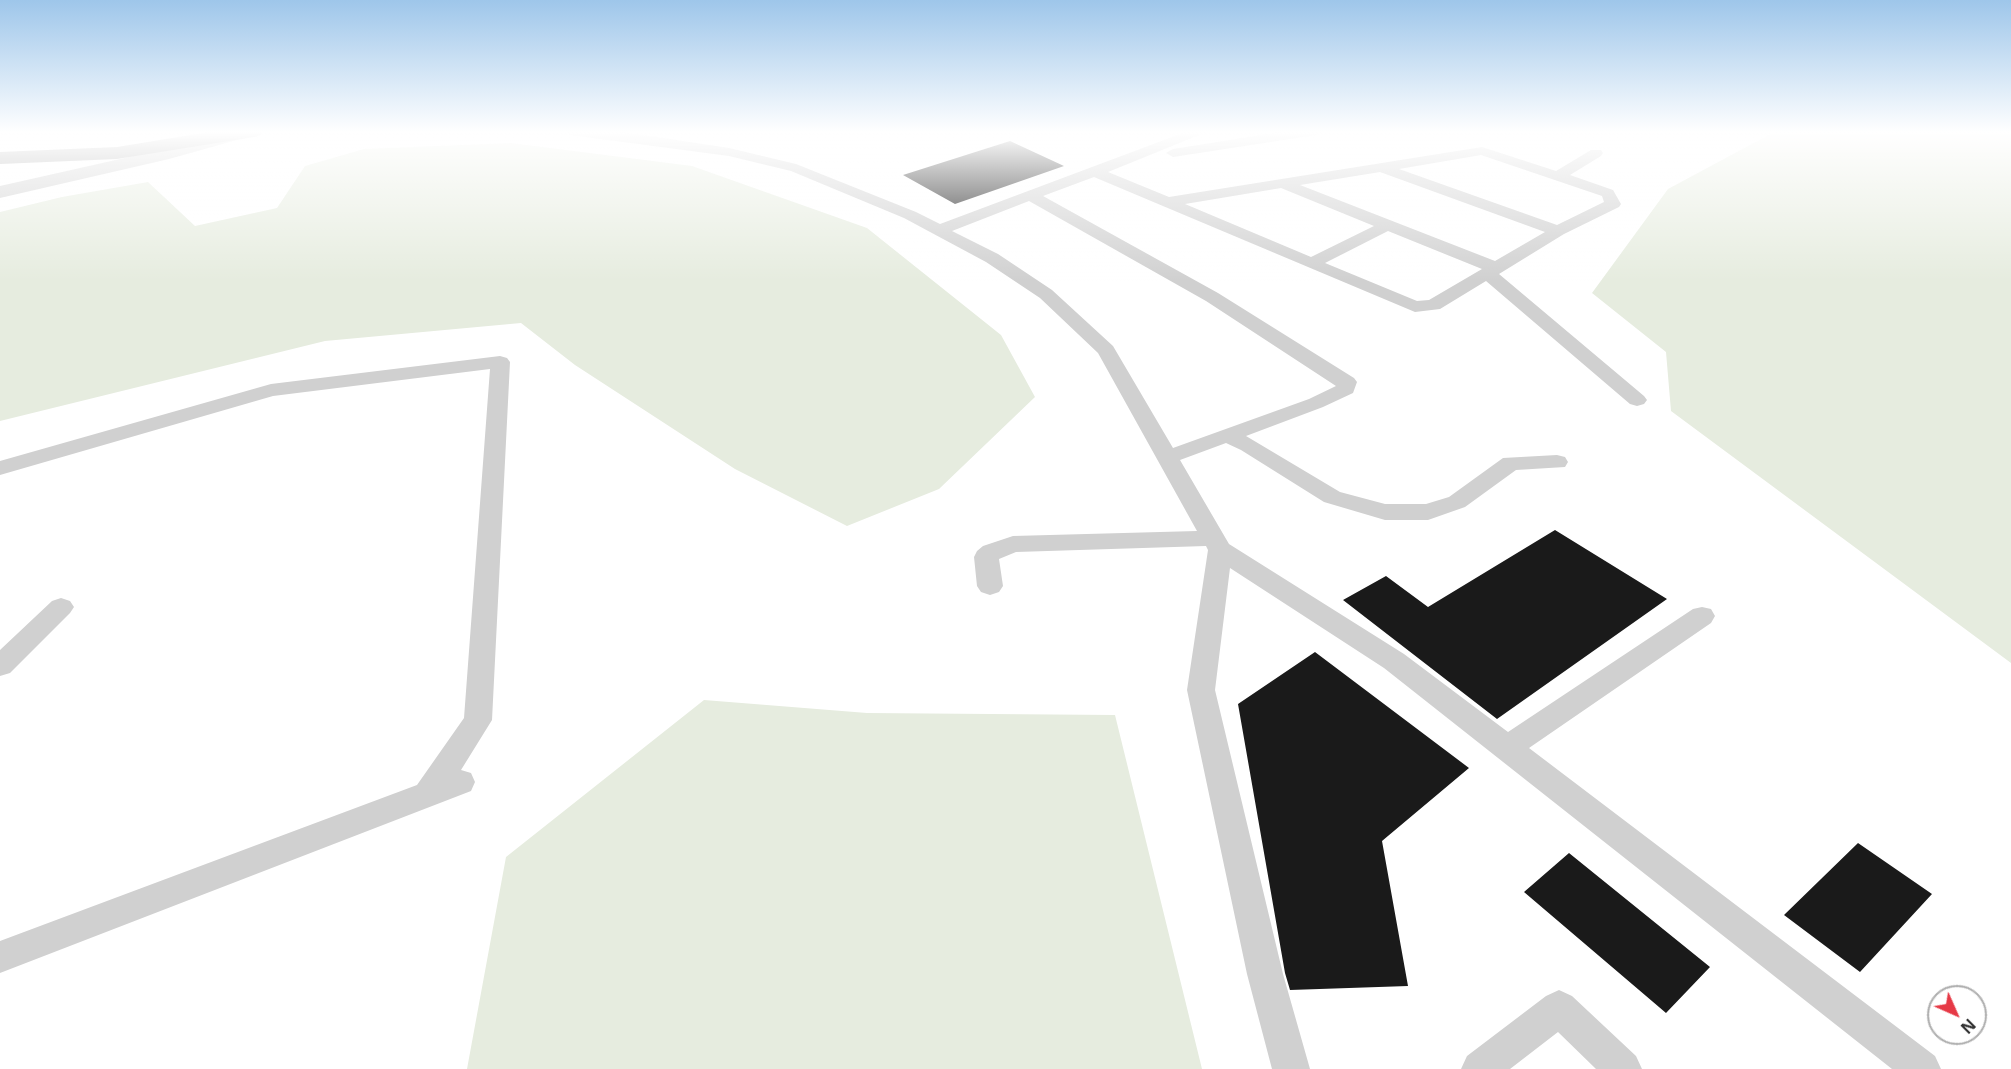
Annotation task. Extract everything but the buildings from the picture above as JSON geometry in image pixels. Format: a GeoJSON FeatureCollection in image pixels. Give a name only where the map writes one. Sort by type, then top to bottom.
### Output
{"type":"FeatureCollection","features":[{"type":"Feature","properties":{"kind":"street"},"geometry":{"type":"LineString","coordinates":[[0,192],[49,181]]}},
{"type":"Feature","properties":{"kind":"street"},"geometry":{"type":"LineString","coordinates":[[829,181],[868,196],[939,230],[992,258],[1046,294],[1106,350],[1216,544],[1394,662],[1922,1069]]}},
{"type":"Feature","properties":{"kind":"street"},"geometry":{"type":"LineString","coordinates":[[939,230],[1072,181]]}},
{"type":"Feature","properties":{"kind":"street"},"geometry":{"type":"LineString","coordinates":[[1117,181],[1415,307],[1434,305],[1558,231],[1613,204],[1608,193],[1572,181]]}},
{"type":"Feature","properties":{"kind":"street"},"geometry":{"type":"LineString","coordinates":[[1168,202],[1293,181]]}},
{"type":"Feature","properties":{"kind":"street"},"geometry":{"type":"LineString","coordinates":[[1420,181],[1558,231]]}},
{"type":"Feature","properties":{"kind":"street"},"geometry":{"type":"LineString","coordinates":[[1281,183],[1388,225],[1491,270],[1637,400]]}},
{"type":"Feature","properties":{"kind":"street"},"geometry":{"type":"LineString","coordinates":[[1031,196],[1212,297],[1347,382],[1346,389],[1316,403],[1168,457]]}},
{"type":"Feature","properties":{"kind":"street"},"geometry":{"type":"LineString","coordinates":[[1311,262],[1388,225]]}},
{"type":"Feature","properties":{"kind":"street"},"geometry":{"type":"LineString","coordinates":[[0,468],[271,390],[500,362],[478,720],[429,792]]}},
{"type":"Feature","properties":{"kind":"street"},"geometry":{"type":"LineString","coordinates":[[1227,436],[1249,446],[1332,497],[1385,512],[1428,512],[1457,502],[1510,463],[1557,462]]}},
{"type":"Feature","properties":{"kind":"street"},"geometry":{"type":"LineString","coordinates":[[990,586],[986,557],[992,552],[1013,544],[1216,544]]}},
{"type":"Feature","properties":{"kind":"street"},"geometry":{"type":"LineString","coordinates":[[1216,544],[1201,690],[1264,974],[1291,1069]]}},
{"type":"Feature","properties":{"kind":"street"},"geometry":{"type":"LineString","coordinates":[[0,666],[61,607]]}},
{"type":"Feature","properties":{"kind":"street"},"geometry":{"type":"LineString","coordinates":[[1507,748],[1702,616]]}},
{"type":"Feature","properties":{"kind":"street"},"geometry":{"type":"LineString","coordinates":[[0,957],[460,782]]}},
{"type":"Feature","properties":{"kind":"street"},"geometry":{"type":"LineString","coordinates":[[1480,1069],[1559,1008],[1623,1069]]}},
{"type":"Feature","properties":{"kind":"shaded area"},"geometry":{"type":"Polygon","coordinates":[[[295,181],[734,181],[867,228],[1001,335],[1035,397],[939,489],[847,526],[735,469],[575,365],[521,323],[325,341],[0,421],[0,212],[62,197],[148,182],[195,226],[277,208],[295,181]]]}},
{"type":"Feature","properties":{"kind":"shaded area"},"geometry":{"type":"Polygon","coordinates":[[[1683,181],[2011,181],[2011,663],[1671,411],[1666,352],[1592,293],[1668,189],[1683,181]]]}},
{"type":"Feature","properties":{"kind":"shaded area"},"geometry":{"type":"Polygon","coordinates":[[[704,700],[867,713],[1115,715],[1202,1069],[467,1069],[506,857],[704,700]]]}}]}
